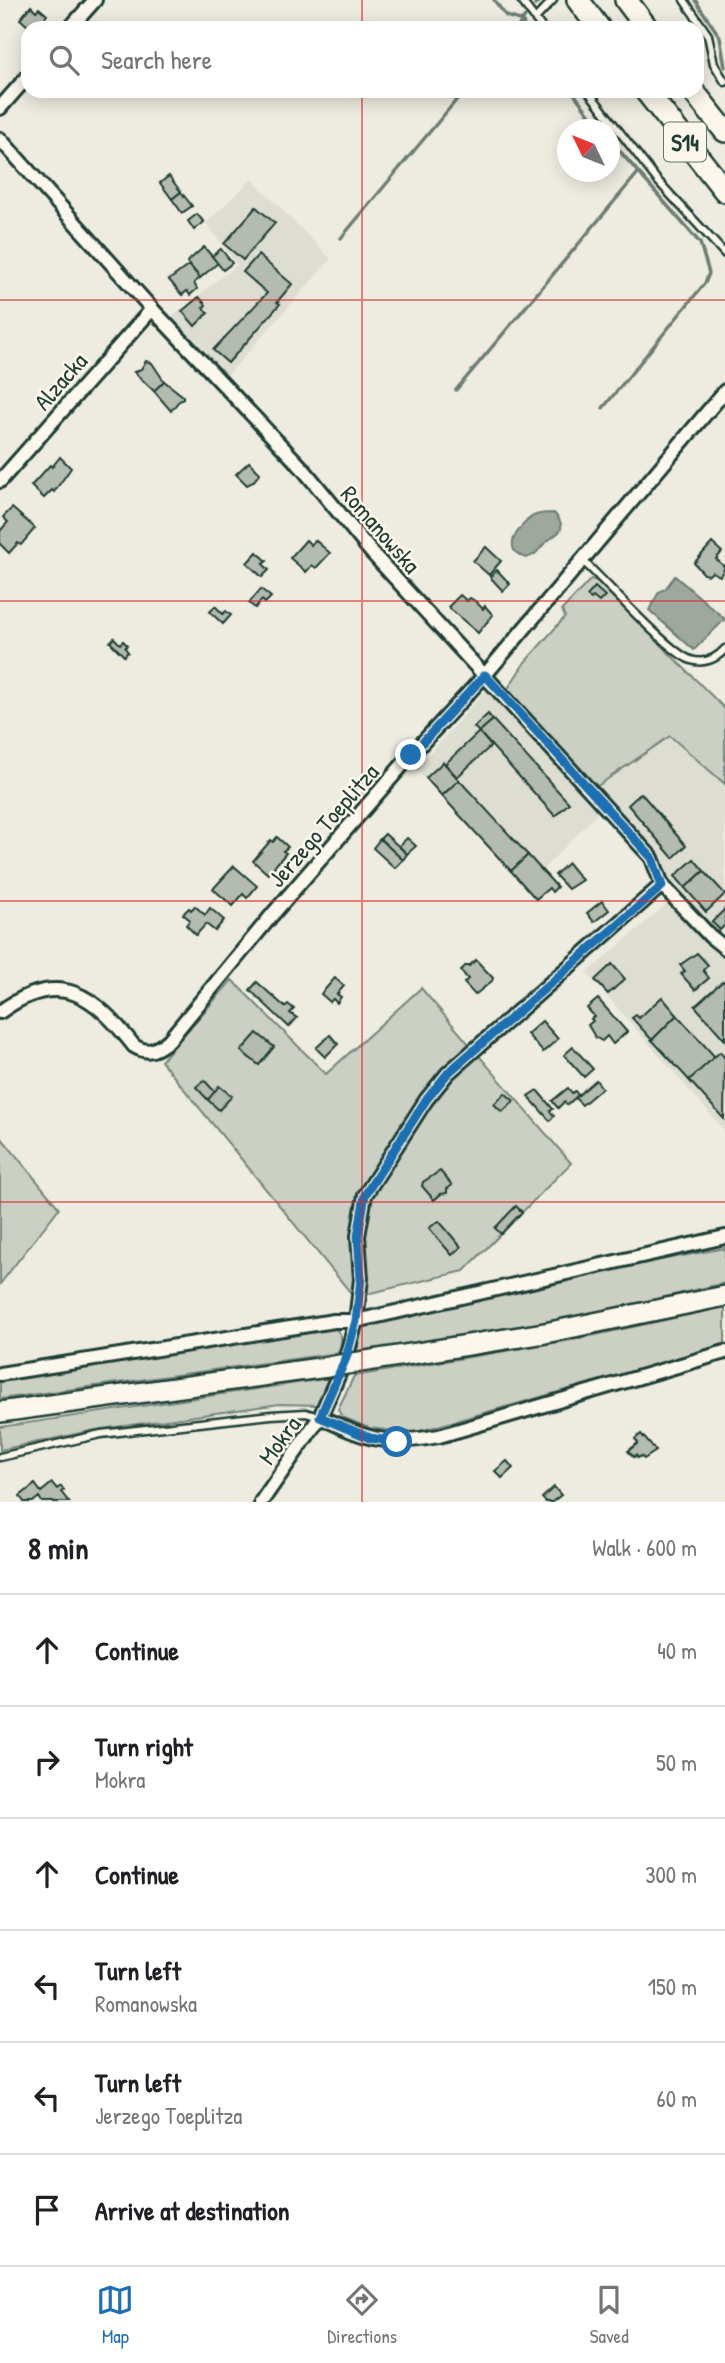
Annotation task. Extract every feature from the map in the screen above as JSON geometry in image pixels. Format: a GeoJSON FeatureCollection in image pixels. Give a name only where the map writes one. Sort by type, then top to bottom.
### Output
{"type":"FeatureCollection","features":[{"type":"Feature","properties":{"kind":"highway"},"geometry":{"type":"LineString","coordinates":[[578,0],[594,21]]}},
{"type":"Feature","properties":{"kind":"highway"},"geometry":{"type":"LineString","coordinates":[[626,0],[642,21]]}},
{"type":"Feature","properties":{"kind":"highway","name":"S14"},"geometry":{"type":"LineString","coordinates":[[652,98],[725,191]]}},
{"type":"Feature","properties":{"kind":"highway","name":"S14"},"geometry":{"type":"LineString","coordinates":[[699,98],[725,131]]}},
{"type":"Feature","properties":{"kind":"main road"},"geometry":{"type":"LineString","coordinates":[[0,1412],[327,1367],[545,1333],[725,1296]]}},
{"type":"Feature","properties":{"kind":"street"},"geometry":{"type":"LineString","coordinates":[[76,21],[94,0]]}},
{"type":"Feature","properties":{"kind":"street"},"geometry":{"type":"LineString","coordinates":[[0,108],[21,84]]}},
{"type":"Feature","properties":{"kind":"street","name":"Romanowska"},"geometry":{"type":"LineString","coordinates":[[0,139],[152,309],[304,470],[372,553],[652,858],[662,886],[725,948]]}},
{"type":"Feature","properties":{"kind":"street","name":"Alzacka"},"geometry":{"type":"LineString","coordinates":[[0,481],[152,309]]}},
{"type":"Feature","properties":{"kind":"street","name":"Jerzego Toeplitza"},"geometry":{"type":"LineString","coordinates":[[0,1012],[30,995],[49,990],[66,991],[81,995],[99,1006],[134,1046],[149,1052],[156,1050],[174,1035],[272,915],[411,755],[485,675],[725,391]]}},
{"type":"Feature","properties":{"kind":"street","name":"Mokra"},"geometry":{"type":"LineString","coordinates":[[261,1502],[320,1417],[346,1358],[356,1321],[361,1279],[358,1236],[365,1195],[426,1100],[448,1073],[662,886]]}},
{"type":"Feature","properties":{"kind":"street"},"geometry":{"type":"LineString","coordinates":[[0,1374],[334,1321],[356,1321],[725,1237]]}},
{"type":"Feature","properties":{"kind":"street"},"geometry":{"type":"LineString","coordinates":[[320,1417],[370,1438],[412,1441],[439,1436],[725,1352]]}},
{"type":"Feature","properties":{"kind":"lane"},"geometry":{"type":"LineString","coordinates":[[521,0],[535,19],[553,0]]}},
{"type":"Feature","properties":{"kind":"lane"},"geometry":{"type":"LineString","coordinates":[[684,0],[699,21]]}},
{"type":"Feature","properties":{"kind":"lane"},"geometry":{"type":"LineString","coordinates":[[704,28],[708,34],[715,64],[725,82]]}},
{"type":"Feature","properties":{"kind":"lane"},"geometry":{"type":"LineString","coordinates":[[593,98],[657,180],[725,254]]}},
{"type":"Feature","properties":{"kind":"lane"},"geometry":{"type":"LineString","coordinates":[[583,561],[678,653],[700,662],[719,656],[725,649]]}},
{"type":"Feature","properties":{"kind":"lane"},"geometry":{"type":"LineString","coordinates":[[0,1457],[101,1434],[282,1414],[306,1413],[320,1417]]}},
{"type":"Feature","properties":{"kind":"shaded area"},"geometry":{"type":"Polygon","coordinates":[[[252,179],[331,259],[227,376],[171,317],[237,265],[206,223],[252,179]]]}},
{"type":"Feature","properties":{"kind":"shaded area"},"geometry":{"type":"Polygon","coordinates":[[[554,513],[561,524],[560,531],[532,556],[526,558],[516,553],[513,543],[524,524],[536,515],[554,513]]]}},
{"type":"Feature","properties":{"kind":"shaded area"},"geometry":{"type":"Polygon","coordinates":[[[675,576],[725,619],[694,650],[649,610],[659,592],[665,589],[675,576]]]}},
{"type":"Feature","properties":{"kind":"shaded area"},"geometry":{"type":"Polygon","coordinates":[[[591,579],[597,581],[725,709],[725,784],[670,736],[596,787],[507,690],[525,662],[565,617],[562,610],[591,579]]]}},
{"type":"Feature","properties":{"kind":"shaded area"},"geometry":{"type":"Polygon","coordinates":[[[486,690],[599,812],[525,888],[416,769],[486,690]]]}},
{"type":"Feature","properties":{"kind":"shaded area"},"geometry":{"type":"Polygon","coordinates":[[[670,736],[725,784],[725,927],[716,936],[665,879],[667,868],[596,787],[670,736]]]}},
{"type":"Feature","properties":{"kind":"shaded area"},"geometry":{"type":"Polygon","coordinates":[[[670,901],[725,954],[725,1131],[587,973],[670,901]]]}},
{"type":"Feature","properties":{"kind":"shaded area"},"geometry":{"type":"Polygon","coordinates":[[[232,980],[326,1074],[421,988],[571,1163],[464,1271],[354,1297],[161,1061],[232,980]]]}},
{"type":"Feature","properties":{"kind":"shaded area"},"geometry":{"type":"Polygon","coordinates":[[[0,1136],[59,1208],[0,1284],[0,1136]]]}},
{"type":"Feature","properties":{"kind":"shaded area"},"geometry":{"type":"Polygon","coordinates":[[[725,1248],[725,1283],[583,1316],[357,1351],[362,1327],[617,1268],[725,1248]]]}},
{"type":"Feature","properties":{"kind":"shaded area"},"geometry":{"type":"Polygon","coordinates":[[[725,1307],[725,1345],[413,1433],[369,1428],[342,1417],[338,1409],[354,1376],[572,1340],[725,1307]]]}},
{"type":"Feature","properties":{"kind":"shaded area"},"geometry":{"type":"Polygon","coordinates":[[[335,1329],[341,1337],[338,1353],[0,1399],[0,1379],[335,1329]]]}},
{"type":"Feature","properties":{"kind":"shaded area"},"geometry":{"type":"Polygon","coordinates":[[[330,1378],[318,1405],[280,1404],[95,1430],[0,1450],[0,1427],[330,1378]]]}},
{"type":"Feature","properties":{"kind":"building"},"geometry":{"type":"Polygon","coordinates":[[[31,6],[36,11],[39,8],[47,15],[42,21],[20,19],[31,6]]]}},
{"type":"Feature","properties":{"kind":"building"},"geometry":{"type":"Polygon","coordinates":[[[169,176],[181,192],[172,199],[160,183],[169,176]]]}},
{"type":"Feature","properties":{"kind":"building"},"geometry":{"type":"Polygon","coordinates":[[[181,192],[192,206],[182,213],[172,199],[181,192]]]}},
{"type":"Feature","properties":{"kind":"building"},"geometry":{"type":"Polygon","coordinates":[[[256,207],[275,223],[243,260],[224,244],[256,207]]]}},
{"type":"Feature","properties":{"kind":"building"},"geometry":{"type":"Polygon","coordinates":[[[197,214],[204,222],[194,230],[188,221],[197,214]]]}},
{"type":"Feature","properties":{"kind":"building"},"geometry":{"type":"Polygon","coordinates":[[[204,247],[218,263],[200,278],[187,262],[204,247]]]}},
{"type":"Feature","properties":{"kind":"building"},"geometry":{"type":"Polygon","coordinates":[[[221,249],[232,263],[223,270],[212,256],[221,249]]]}},
{"type":"Feature","properties":{"kind":"building"},"geometry":{"type":"Polygon","coordinates":[[[258,255],[292,284],[277,302],[280,304],[228,363],[213,350],[267,293],[243,272],[258,255]]]}},
{"type":"Feature","properties":{"kind":"building"},"geometry":{"type":"Polygon","coordinates":[[[189,265],[200,278],[194,283],[197,289],[190,295],[187,291],[182,295],[169,280],[189,265]]]}},
{"type":"Feature","properties":{"kind":"building"},"geometry":{"type":"Polygon","coordinates":[[[199,297],[206,305],[203,308],[208,313],[195,326],[182,311],[199,297]]]}},
{"type":"Feature","properties":{"kind":"building"},"geometry":{"type":"Polygon","coordinates":[[[146,361],[152,363],[164,381],[154,391],[134,372],[141,369],[146,361]]]}},
{"type":"Feature","properties":{"kind":"building"},"geometry":{"type":"Polygon","coordinates":[[[164,381],[183,396],[171,411],[154,391],[164,381]]]}},
{"type":"Feature","properties":{"kind":"building"},"geometry":{"type":"Polygon","coordinates":[[[60,457],[71,468],[54,492],[52,490],[44,498],[31,486],[60,457]]]}},
{"type":"Feature","properties":{"kind":"building"},"geometry":{"type":"Polygon","coordinates":[[[249,462],[260,473],[247,485],[236,474],[249,462]]]}},
{"type":"Feature","properties":{"kind":"building"},"geometry":{"type":"Polygon","coordinates":[[[12,508],[35,528],[21,545],[18,543],[9,553],[0,544],[0,531],[8,522],[3,517],[12,508]]]}},
{"type":"Feature","properties":{"kind":"building"},"geometry":{"type":"Polygon","coordinates":[[[306,540],[311,545],[315,540],[330,553],[316,568],[312,565],[306,572],[290,558],[306,540]]]}},
{"type":"Feature","properties":{"kind":"building"},"geometry":{"type":"Polygon","coordinates":[[[712,543],[722,552],[716,559],[725,567],[720,576],[712,572],[709,575],[704,574],[694,563],[712,543]]]}},
{"type":"Feature","properties":{"kind":"building"},"geometry":{"type":"Polygon","coordinates":[[[486,547],[501,561],[489,575],[473,561],[486,547]]]}},
{"type":"Feature","properties":{"kind":"building"},"geometry":{"type":"Polygon","coordinates":[[[257,552],[267,561],[263,564],[269,570],[262,577],[247,563],[257,552]]]}},
{"type":"Feature","properties":{"kind":"building"},"geometry":{"type":"Polygon","coordinates":[[[497,570],[510,584],[503,591],[490,577],[497,570]]]}},
{"type":"Feature","properties":{"kind":"building"},"geometry":{"type":"Polygon","coordinates":[[[595,587],[605,596],[599,602],[587,596],[595,587]]]}},
{"type":"Feature","properties":{"kind":"building"},"geometry":{"type":"Polygon","coordinates":[[[261,589],[271,597],[265,603],[262,600],[255,608],[249,603],[261,589]]]}},
{"type":"Feature","properties":{"kind":"building"},"geometry":{"type":"Polygon","coordinates":[[[460,595],[467,601],[470,598],[475,601],[483,609],[485,606],[493,615],[478,633],[448,607],[460,595]]]}},
{"type":"Feature","properties":{"kind":"building"},"geometry":{"type":"Polygon","coordinates":[[[215,606],[223,614],[226,611],[231,615],[223,624],[210,612],[215,606]]]}},
{"type":"Feature","properties":{"kind":"building"},"geometry":{"type":"Polygon","coordinates":[[[114,638],[120,644],[123,641],[127,645],[125,648],[128,652],[124,656],[110,642],[114,638]]]}},
{"type":"Feature","properties":{"kind":"building"},"geometry":{"type":"Polygon","coordinates":[[[488,714],[493,720],[479,732],[474,727],[488,714]]]}},
{"type":"Feature","properties":{"kind":"building"},"geometry":{"type":"Polygon","coordinates":[[[493,720],[569,803],[555,816],[479,732],[493,720]]]}},
{"type":"Feature","properties":{"kind":"building"},"geometry":{"type":"Polygon","coordinates":[[[479,732],[491,746],[457,777],[445,764],[479,732]]]}},
{"type":"Feature","properties":{"kind":"building"},"geometry":{"type":"Polygon","coordinates":[[[443,762],[459,780],[442,796],[426,778],[443,762]]]}},
{"type":"Feature","properties":{"kind":"building"},"geometry":{"type":"Polygon","coordinates":[[[459,780],[528,855],[511,871],[442,796],[459,780]]]}},
{"type":"Feature","properties":{"kind":"building"},"geometry":{"type":"Polygon","coordinates":[[[641,793],[686,846],[673,858],[628,805],[641,793]]]}},
{"type":"Feature","properties":{"kind":"building"},"geometry":{"type":"Polygon","coordinates":[[[385,834],[407,854],[403,860],[380,839],[385,834]]]}},
{"type":"Feature","properties":{"kind":"building"},"geometry":{"type":"Polygon","coordinates":[[[277,837],[288,847],[268,874],[253,861],[271,840],[273,842],[277,837]]]}},
{"type":"Feature","properties":{"kind":"building"},"geometry":{"type":"Polygon","coordinates":[[[407,838],[416,846],[407,854],[399,846],[407,838]]]}},
{"type":"Feature","properties":{"kind":"building"},"geometry":{"type":"Polygon","coordinates":[[[380,839],[403,860],[395,868],[373,848],[380,839]]]}},
{"type":"Feature","properties":{"kind":"building"},"geometry":{"type":"Polygon","coordinates":[[[528,855],[557,887],[552,892],[549,888],[536,899],[511,871],[528,855]]]}},
{"type":"Feature","properties":{"kind":"building"},"geometry":{"type":"Polygon","coordinates":[[[694,859],[704,871],[685,888],[675,876],[694,859]]]}},
{"type":"Feature","properties":{"kind":"building"},"geometry":{"type":"Polygon","coordinates":[[[568,863],[582,880],[568,889],[555,875],[568,863]]]}},
{"type":"Feature","properties":{"kind":"building"},"geometry":{"type":"Polygon","coordinates":[[[234,866],[257,886],[247,898],[243,894],[233,906],[213,889],[234,866]]]}},
{"type":"Feature","properties":{"kind":"building"},"geometry":{"type":"Polygon","coordinates":[[[704,871],[725,894],[706,912],[685,888],[704,871]]]}},
{"type":"Feature","properties":{"kind":"building"},"geometry":{"type":"Polygon","coordinates":[[[602,901],[609,910],[594,922],[587,913],[602,901]]]}},
{"type":"Feature","properties":{"kind":"building"},"geometry":{"type":"Polygon","coordinates":[[[195,906],[205,915],[210,908],[224,920],[215,931],[206,924],[196,935],[186,925],[190,920],[183,914],[195,906]]]}},
{"type":"Feature","properties":{"kind":"building"},"geometry":{"type":"Polygon","coordinates":[[[725,909],[725,925],[720,930],[712,922],[725,909]]]}},
{"type":"Feature","properties":{"kind":"building"},"geometry":{"type":"Polygon","coordinates":[[[697,953],[708,965],[703,970],[709,978],[695,990],[681,974],[685,971],[680,965],[697,953]]]}},
{"type":"Feature","properties":{"kind":"building"},"geometry":{"type":"Polygon","coordinates":[[[476,960],[493,978],[475,995],[464,983],[468,979],[461,971],[476,960]]]}},
{"type":"Feature","properties":{"kind":"building"},"geometry":{"type":"Polygon","coordinates":[[[612,964],[625,979],[608,994],[595,980],[612,964]]]}},
{"type":"Feature","properties":{"kind":"building"},"geometry":{"type":"Polygon","coordinates":[[[335,978],[344,986],[337,994],[341,997],[337,1003],[333,999],[330,1002],[321,994],[335,978]]]}},
{"type":"Feature","properties":{"kind":"building"},"geometry":{"type":"Polygon","coordinates":[[[723,981],[725,983],[725,1040],[695,1006],[723,981]]]}},
{"type":"Feature","properties":{"kind":"building"},"geometry":{"type":"Polygon","coordinates":[[[257,982],[285,1007],[288,1004],[294,1009],[290,1013],[297,1018],[289,1027],[250,990],[257,982]]]}},
{"type":"Feature","properties":{"kind":"building"},"geometry":{"type":"Polygon","coordinates":[[[662,997],[677,1015],[652,1040],[632,1018],[636,1015],[639,1018],[662,997]]]}},
{"type":"Feature","properties":{"kind":"building"},"geometry":{"type":"Polygon","coordinates":[[[598,999],[627,1032],[613,1044],[607,1036],[602,1041],[595,1037],[588,1025],[594,1016],[587,1008],[598,999]]]}},
{"type":"Feature","properties":{"kind":"building"},"geometry":{"type":"Polygon","coordinates":[[[677,1015],[715,1057],[690,1081],[652,1040],[677,1015]]]}},
{"type":"Feature","properties":{"kind":"building"},"geometry":{"type":"Polygon","coordinates":[[[542,1021],[558,1039],[543,1052],[527,1034],[542,1021]]]}},
{"type":"Feature","properties":{"kind":"building"},"geometry":{"type":"Polygon","coordinates":[[[257,1033],[274,1047],[259,1065],[241,1051],[257,1033]]]}},
{"type":"Feature","properties":{"kind":"building"},"geometry":{"type":"Polygon","coordinates":[[[330,1035],[338,1044],[325,1057],[316,1048],[330,1035]]]}},
{"type":"Feature","properties":{"kind":"building"},"geometry":{"type":"Polygon","coordinates":[[[573,1047],[593,1069],[584,1077],[564,1055],[573,1047]]]}},
{"type":"Feature","properties":{"kind":"building"},"geometry":{"type":"Polygon","coordinates":[[[720,1052],[725,1058],[724,1119],[689,1080],[720,1052]]]}},
{"type":"Feature","properties":{"kind":"building"},"geometry":{"type":"Polygon","coordinates":[[[204,1080],[215,1092],[208,1100],[196,1087],[204,1080]]]}},
{"type":"Feature","properties":{"kind":"building"},"geometry":{"type":"Polygon","coordinates":[[[596,1080],[602,1088],[582,1105],[575,1098],[596,1080]]]}},
{"type":"Feature","properties":{"kind":"building"},"geometry":{"type":"Polygon","coordinates":[[[219,1086],[232,1096],[219,1110],[208,1100],[219,1086]]]}},
{"type":"Feature","properties":{"kind":"building"},"geometry":{"type":"Polygon","coordinates":[[[568,1088],[578,1095],[567,1105],[564,1102],[558,1108],[552,1101],[568,1088]]]}},
{"type":"Feature","properties":{"kind":"building"},"geometry":{"type":"Polygon","coordinates":[[[537,1090],[553,1109],[550,1111],[554,1116],[550,1121],[528,1096],[537,1090]]]}},
{"type":"Feature","properties":{"kind":"building"},"geometry":{"type":"Polygon","coordinates":[[[505,1093],[514,1101],[502,1112],[494,1104],[505,1093]]]}},
{"type":"Feature","properties":{"kind":"building"},"geometry":{"type":"Polygon","coordinates":[[[440,1171],[452,1185],[447,1189],[447,1193],[434,1200],[422,1186],[423,1182],[440,1171]]]}},
{"type":"Feature","properties":{"kind":"building"},"geometry":{"type":"Polygon","coordinates":[[[516,1206],[522,1212],[501,1234],[495,1228],[516,1206]]]}},
{"type":"Feature","properties":{"kind":"building"},"geometry":{"type":"Polygon","coordinates":[[[439,1221],[461,1247],[452,1255],[429,1228],[439,1221]]]}},
{"type":"Feature","properties":{"kind":"building"},"geometry":{"type":"Polygon","coordinates":[[[641,1434],[656,1451],[644,1459],[636,1455],[634,1457],[628,1451],[638,1443],[635,1439],[641,1434]]]}},
{"type":"Feature","properties":{"kind":"building"},"geometry":{"type":"Polygon","coordinates":[[[507,1461],[513,1468],[502,1478],[495,1471],[507,1461]]]}},
{"type":"Feature","properties":{"kind":"building"},"geometry":{"type":"Polygon","coordinates":[[[52,1483],[57,1489],[61,1486],[64,1490],[61,1492],[69,1502],[42,1502],[39,1497],[33,1502],[24,1502],[20,1496],[35,1484],[41,1492],[52,1483]]]}},
{"type":"Feature","properties":{"kind":"building"},"geometry":{"type":"Polygon","coordinates":[[[554,1487],[561,1495],[552,1502],[546,1502],[542,1498],[554,1487]]]}},
{"type":"Feature","properties":{"kind":"waterway"},"geometry":{"type":"LineString","coordinates":[[494,0],[506,16],[523,21]]}},
{"type":"Feature","properties":{"kind":"waterway"},"geometry":{"type":"LineString","coordinates":[[535,5],[540,0]]}},
{"type":"Feature","properties":{"kind":"waterway"},"geometry":{"type":"LineString","coordinates":[[695,0],[720,37],[725,67]]}},
{"type":"Feature","properties":{"kind":"waterway"},"geometry":{"type":"LineString","coordinates":[[522,21],[525,17]]}},
{"type":"Feature","properties":{"kind":"waterway"},"geometry":{"type":"LineString","coordinates":[[341,238],[458,98]]}},
{"type":"Feature","properties":{"kind":"waterway"},"geometry":{"type":"LineString","coordinates":[[577,98],[593,119]]}},
{"type":"Feature","properties":{"kind":"waterway"},"geometry":{"type":"LineString","coordinates":[[603,408],[705,283],[709,273],[700,243],[620,151]]}},
{"type":"Feature","properties":{"kind":"waterway"},"geometry":{"type":"LineString","coordinates":[[456,390],[638,173]]}},
{"type":"Feature","properties":{"kind":"route"},"geometry":{"type":"LineString","coordinates":[[397,1442],[370,1438],[320,1417],[336,1385],[356,1321],[361,1279],[358,1236],[365,1195],[426,1100],[448,1073],[662,886],[652,858],[485,675],[411,755]]}}]}
